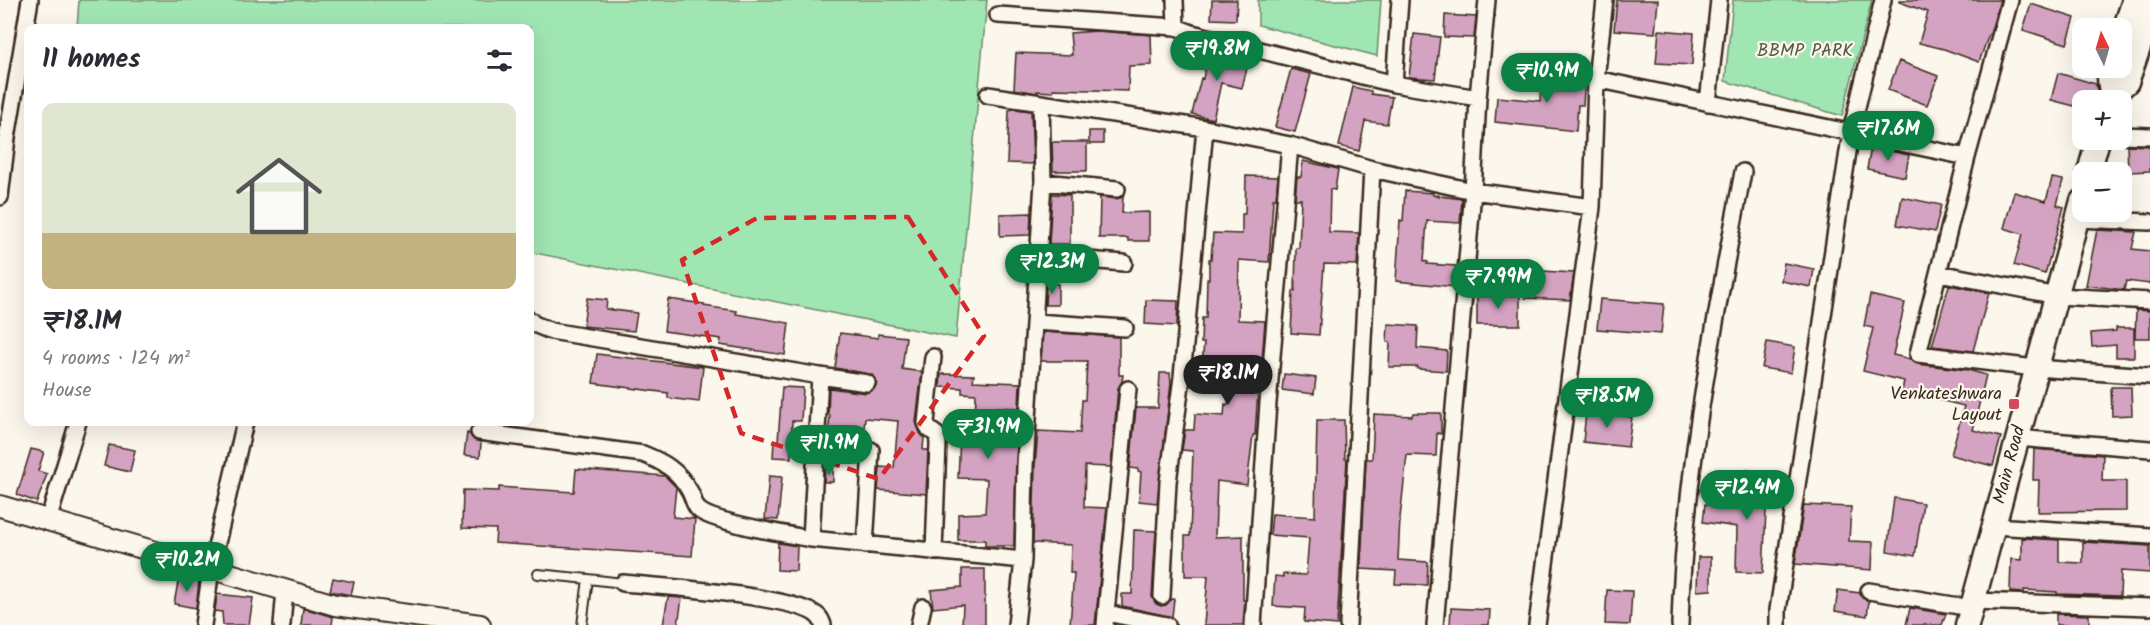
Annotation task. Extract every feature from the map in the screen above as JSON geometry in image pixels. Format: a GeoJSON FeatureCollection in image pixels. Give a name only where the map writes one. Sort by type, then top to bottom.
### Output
{"type":"FeatureCollection","features":[{"type":"Feature","properties":{"kind":"main road"},"geometry":{"type":"LineString","coordinates":[[2129,18],[2135,0]]}},
{"type":"Feature","properties":{"kind":"main road"},"geometry":{"type":"LineString","coordinates":[[2119,90],[2127,82],[2150,16]]}},
{"type":"Feature","properties":{"kind":"main road","name":"Main Road"},"geometry":{"type":"LineString","coordinates":[[1970,611],[2077,222]]}},
{"type":"Feature","properties":{"kind":"street"},"geometry":{"type":"LineString","coordinates":[[26,24],[30,0]]}},
{"type":"Feature","properties":{"kind":"street"},"geometry":{"type":"LineString","coordinates":[[1175,0],[1176,27]]}},
{"type":"Feature","properties":{"kind":"street"},"geometry":{"type":"LineString","coordinates":[[1394,84],[1400,0]]}},
{"type":"Feature","properties":{"kind":"street"},"geometry":{"type":"LineString","coordinates":[[1435,625],[1473,191],[1478,98],[1487,0]]}},
{"type":"Feature","properties":{"kind":"street"},"geometry":{"type":"LineString","coordinates":[[1537,625],[1592,207],[1596,79],[1605,0]]}},
{"type":"Feature","properties":{"kind":"street"},"geometry":{"type":"LineString","coordinates":[[1708,103],[1719,0]]}},
{"type":"Feature","properties":{"kind":"street"},"geometry":{"type":"LineString","coordinates":[[1778,625],[1778,610],[1851,132],[1883,0]]}},
{"type":"Feature","properties":{"kind":"street"},"geometry":{"type":"LineString","coordinates":[[2010,0],[1967,157],[1918,354],[2035,368],[2150,375]]}},
{"type":"Feature","properties":{"kind":"street"},"geometry":{"type":"LineString","coordinates":[[2135,0],[2150,5]]}},
{"type":"Feature","properties":{"kind":"street"},"geometry":{"type":"LineString","coordinates":[[999,15],[1176,27],[1394,84],[1478,98]]}},
{"type":"Feature","properties":{"kind":"street"},"geometry":{"type":"LineString","coordinates":[[0,197],[24,36]]}},
{"type":"Feature","properties":{"kind":"street"},"geometry":{"type":"LineString","coordinates":[[1596,79],[1967,157]]}},
{"type":"Feature","properties":{"kind":"street"},"geometry":{"type":"LineString","coordinates":[[988,95],[1205,128],[1290,146],[1372,169],[1473,191],[1592,207]]}},
{"type":"Feature","properties":{"kind":"street"},"geometry":{"type":"LineString","coordinates":[[1016,625],[1023,560],[1025,466],[1043,182],[1041,103]]}},
{"type":"Feature","properties":{"kind":"street"},"geometry":{"type":"LineString","coordinates":[[1162,596],[1168,482],[1182,377],[1205,128]]}},
{"type":"Feature","properties":{"kind":"street"},"geometry":{"type":"LineString","coordinates":[[2132,135],[2150,136]]}},
{"type":"Feature","properties":{"kind":"street"},"geometry":{"type":"LineString","coordinates":[[1253,625],[1269,391],[1290,146]]}},
{"type":"Feature","properties":{"kind":"street"},"geometry":{"type":"LineString","coordinates":[[1348,625],[1372,169]]}},
{"type":"Feature","properties":{"kind":"street"},"geometry":{"type":"LineString","coordinates":[[1680,625],[1681,572],[1704,381],[1743,172]]}},
{"type":"Feature","properties":{"kind":"street"},"geometry":{"type":"LineString","coordinates":[[1043,182],[1117,189]]}},
{"type":"Feature","properties":{"kind":"street"},"geometry":{"type":"LineString","coordinates":[[2132,219],[2150,222]]}},
{"type":"Feature","properties":{"kind":"street"},"geometry":{"type":"LineString","coordinates":[[1038,256],[1124,263]]}},
{"type":"Feature","properties":{"kind":"street"},"geometry":{"type":"LineString","coordinates":[[1939,273],[2057,296],[2150,301]]}},
{"type":"Feature","properties":{"kind":"street"},"geometry":{"type":"LineString","coordinates":[[1035,322],[1125,328]]}},
{"type":"Feature","properties":{"kind":"street"},"geometry":{"type":"LineString","coordinates":[[534,324],[551,331],[867,383]]}},
{"type":"Feature","properties":{"kind":"street"},"geometry":{"type":"LineString","coordinates":[[933,357],[926,423],[929,429],[937,435],[938,443],[934,552]]}},
{"type":"Feature","properties":{"kind":"street"},"geometry":{"type":"LineString","coordinates":[[811,539],[820,376]]}},
{"type":"Feature","properties":{"kind":"street"},"geometry":{"type":"LineString","coordinates":[[1128,389],[1106,619],[1167,625]]}},
{"type":"Feature","properties":{"kind":"street"},"geometry":{"type":"LineString","coordinates":[[48,521],[77,426]]}},
{"type":"Feature","properties":{"kind":"street"},"geometry":{"type":"LineString","coordinates":[[203,625],[212,569],[244,426]]}},
{"type":"Feature","properties":{"kind":"street"},"geometry":{"type":"LineString","coordinates":[[480,432],[643,454],[676,471],[689,489],[699,510],[715,519],[811,539],[1023,560]]}},
{"type":"Feature","properties":{"kind":"street"},"geometry":{"type":"LineString","coordinates":[[2017,438],[2150,449]]}},
{"type":"Feature","properties":{"kind":"street"},"geometry":{"type":"LineString","coordinates":[[865,545],[871,450]]}},
{"type":"Feature","properties":{"kind":"street"},"geometry":{"type":"LineString","coordinates":[[0,506],[373,617],[478,625]]}},
{"type":"Feature","properties":{"kind":"street"},"geometry":{"type":"LineString","coordinates":[[1994,526],[2150,536]]}},
{"type":"Feature","properties":{"kind":"street"},"geometry":{"type":"LineString","coordinates":[[623,583],[744,595],[803,608],[818,616],[823,625]]}},
{"type":"Feature","properties":{"kind":"street"},"geometry":{"type":"LineString","coordinates":[[282,625],[285,590]]}},
{"type":"Feature","properties":{"kind":"street"},"geometry":{"type":"LineString","coordinates":[[1869,591],[1970,611],[2150,607]]}},
{"type":"Feature","properties":{"kind":"street"},"geometry":{"type":"LineString","coordinates":[[919,625],[923,607]]}},
{"type":"Feature","properties":{"kind":"lane"},"geometry":{"type":"LineString","coordinates":[[538,574],[623,583]]}},
{"type":"Feature","properties":{"kind":"lane"},"geometry":{"type":"LineString","coordinates":[[582,625],[588,579]]}},
{"type":"Feature","properties":{"kind":"highlighted area"},"geometry":{"type":"Polygon","coordinates":[[[908,217],[984,336],[879,479],[741,433],[682,260],[757,218],[908,217]]]}},
{"type":"Feature","properties":{"kind":"green space"},"geometry":{"type":"Polygon","coordinates":[[[79,0],[987,0],[956,338],[534,253],[534,24],[77,24],[79,0]]]}},
{"type":"Feature","properties":{"kind":"green space"},"geometry":{"type":"Polygon","coordinates":[[[1258,0],[1381,0],[1377,56],[1258,25],[1258,0]]]}},
{"type":"Feature","properties":{"kind":"green space","name":"BBMP PARK"},"geometry":{"type":"Polygon","coordinates":[[[1733,0],[1872,0],[1842,116],[1725,81],[1733,0]]]}},
{"type":"Feature","properties":{"kind":"building"},"geometry":{"type":"Polygon","coordinates":[[[1212,0],[1237,0],[1236,20],[1211,19],[1212,0]]]}},
{"type":"Feature","properties":{"kind":"building"},"geometry":{"type":"Polygon","coordinates":[[[1617,0],[1658,0],[1655,33],[1614,30],[1617,0]]]}},
{"type":"Feature","properties":{"kind":"building"},"geometry":{"type":"Polygon","coordinates":[[[1899,0],[2000,0],[1979,62],[1944,49],[1919,43],[1928,12],[1899,2],[1899,0]]]}},
{"type":"Feature","properties":{"kind":"building"},"geometry":{"type":"Polygon","coordinates":[[[2031,4],[2075,18],[2072,18],[2072,28],[2067,44],[2023,30],[2031,4]]]}},
{"type":"Feature","properties":{"kind":"building"},"geometry":{"type":"Polygon","coordinates":[[[1445,15],[1476,17],[1474,38],[1444,37],[1445,15]]]}},
{"type":"Feature","properties":{"kind":"building"},"geometry":{"type":"Polygon","coordinates":[[[1659,30],[1694,33],[1692,65],[1656,63],[1659,30]]]}},
{"type":"Feature","properties":{"kind":"building"},"geometry":{"type":"Polygon","coordinates":[[[1097,31],[1151,35],[1152,65],[1129,66],[1128,91],[1053,89],[1053,92],[1037,91],[1037,93],[1014,89],[1016,53],[1072,55],[1070,33],[1097,31]]]}},
{"type":"Feature","properties":{"kind":"building"},"geometry":{"type":"Polygon","coordinates":[[[1414,34],[1440,37],[1435,79],[1409,77],[1414,34]]]}},
{"type":"Feature","properties":{"kind":"building"},"geometry":{"type":"Polygon","coordinates":[[[1208,52],[1226,55],[1225,59],[1248,64],[1242,88],[1221,83],[1213,119],[1192,114],[1201,78],[1203,79],[1208,52]]]}},
{"type":"Feature","properties":{"kind":"building"},"geometry":{"type":"Polygon","coordinates":[[[1899,61],[1938,76],[1927,105],[1888,90],[1899,61]]]}},
{"type":"Feature","properties":{"kind":"building"},"geometry":{"type":"Polygon","coordinates":[[[1291,69],[1311,74],[1295,132],[1275,127],[1291,69]]]}},
{"type":"Feature","properties":{"kind":"building"},"geometry":{"type":"Polygon","coordinates":[[[1542,72],[1585,75],[1583,105],[1578,105],[1576,131],[1495,122],[1497,97],[1540,101],[1542,72]]]}},
{"type":"Feature","properties":{"kind":"building"},"geometry":{"type":"Polygon","coordinates":[[[2058,73],[2096,84],[2097,90],[2072,90],[2072,105],[2051,100],[2058,73]]]}},
{"type":"Feature","properties":{"kind":"building"},"geometry":{"type":"Polygon","coordinates":[[[1353,87],[1371,91],[1371,94],[1392,97],[1387,124],[1365,121],[1359,151],[1339,146],[1353,87]]]}},
{"type":"Feature","properties":{"kind":"building"},"geometry":{"type":"Polygon","coordinates":[[[1009,110],[1031,111],[1033,164],[1007,163],[1009,110]]]}},
{"type":"Feature","properties":{"kind":"building"},"geometry":{"type":"Polygon","coordinates":[[[1089,131],[1103,131],[1103,144],[1089,144],[1089,131]]]}},
{"type":"Feature","properties":{"kind":"building"},"geometry":{"type":"Polygon","coordinates":[[[1052,142],[1087,142],[1087,171],[1053,171],[1052,142]]]}},
{"type":"Feature","properties":{"kind":"building"},"geometry":{"type":"Polygon","coordinates":[[[2132,145],[2150,146],[2150,171],[2132,172],[2132,162],[2128,162],[2127,150],[2132,150],[2132,145]]]}},
{"type":"Feature","properties":{"kind":"building"},"geometry":{"type":"Polygon","coordinates":[[[1871,147],[1909,155],[1905,177],[1867,169],[1871,147]]]}},
{"type":"Feature","properties":{"kind":"building"},"geometry":{"type":"Polygon","coordinates":[[[1303,161],[1338,169],[1335,190],[1330,189],[1329,232],[1359,233],[1357,265],[1324,264],[1319,335],[1291,333],[1301,199],[1295,199],[1297,177],[1301,177],[1303,161]]]}},
{"type":"Feature","properties":{"kind":"building"},"geometry":{"type":"Polygon","coordinates":[[[1246,176],[1278,177],[1276,199],[1273,199],[1269,262],[1239,260],[1238,320],[1265,321],[1255,435],[1253,435],[1247,485],[1217,481],[1215,537],[1243,536],[1243,600],[1245,600],[1243,625],[1204,625],[1208,576],[1185,576],[1185,536],[1190,536],[1193,451],[1182,450],[1185,430],[1194,430],[1195,414],[1224,416],[1225,404],[1228,405],[1230,377],[1201,374],[1204,343],[1201,343],[1202,318],[1206,318],[1207,279],[1209,279],[1213,233],[1242,234],[1246,176]]]}},
{"type":"Feature","properties":{"kind":"building"},"geometry":{"type":"Polygon","coordinates":[[[2052,178],[2063,180],[2057,205],[2064,207],[2045,274],[2014,265],[2023,234],[2004,228],[2014,192],[2046,201],[2052,178]]]}},
{"type":"Feature","properties":{"kind":"building"},"geometry":{"type":"Polygon","coordinates":[[[1405,191],[1433,193],[1433,195],[1462,199],[1460,223],[1427,221],[1424,261],[1428,262],[1427,264],[1456,266],[1455,287],[1396,281],[1400,220],[1403,221],[1405,191]]]}},
{"type":"Feature","properties":{"kind":"building"},"geometry":{"type":"Polygon","coordinates":[[[1052,194],[1070,195],[1070,244],[1049,244],[1052,194]]]}},
{"type":"Feature","properties":{"kind":"building"},"geometry":{"type":"Polygon","coordinates":[[[1100,197],[1116,199],[1123,197],[1122,213],[1149,212],[1149,241],[1099,238],[1100,197]]]}},
{"type":"Feature","properties":{"kind":"building"},"geometry":{"type":"Polygon","coordinates":[[[1902,197],[1941,205],[1935,232],[1897,225],[1902,197]]]}},
{"type":"Feature","properties":{"kind":"building"},"geometry":{"type":"Polygon","coordinates":[[[1031,213],[1030,235],[1000,236],[1000,214],[1031,213]]]}},
{"type":"Feature","properties":{"kind":"building"},"geometry":{"type":"Polygon","coordinates":[[[2097,230],[2136,232],[2132,249],[2150,251],[2150,284],[2126,281],[2124,290],[2086,285],[2097,230]]]}},
{"type":"Feature","properties":{"kind":"building"},"geometry":{"type":"Polygon","coordinates":[[[1784,263],[1814,269],[1811,287],[1781,281],[1784,263]]]}},
{"type":"Feature","properties":{"kind":"building"},"geometry":{"type":"Polygon","coordinates":[[[1527,270],[1574,273],[1570,300],[1525,298],[1527,270]]]}},
{"type":"Feature","properties":{"kind":"building"},"geometry":{"type":"Polygon","coordinates":[[[1046,284],[1058,284],[1058,305],[1045,305],[1046,284]]]}},
{"type":"Feature","properties":{"kind":"building"},"geometry":{"type":"Polygon","coordinates":[[[1949,285],[1989,293],[1973,351],[1932,346],[1949,285]]]}},
{"type":"Feature","properties":{"kind":"building"},"geometry":{"type":"Polygon","coordinates":[[[1477,295],[1520,295],[1520,325],[1477,325],[1477,295]]]}},
{"type":"Feature","properties":{"kind":"building"},"geometry":{"type":"Polygon","coordinates":[[[1870,295],[1905,303],[1893,355],[1910,359],[1917,364],[1968,370],[1986,375],[1973,430],[2001,437],[1993,466],[1951,455],[1964,406],[1902,391],[1904,381],[1863,371],[1873,328],[1864,326],[1870,295]]]}},
{"type":"Feature","properties":{"kind":"building"},"geometry":{"type":"Polygon","coordinates":[[[587,298],[607,300],[606,309],[637,313],[634,331],[583,326],[587,298]]]}},
{"type":"Feature","properties":{"kind":"building"},"geometry":{"type":"Polygon","coordinates":[[[668,299],[704,304],[704,306],[737,311],[736,314],[789,323],[785,355],[720,345],[721,339],[664,331],[668,299]]]}},
{"type":"Feature","properties":{"kind":"building"},"geometry":{"type":"Polygon","coordinates":[[[1600,299],[1664,304],[1661,334],[1597,329],[1600,299]]]}},
{"type":"Feature","properties":{"kind":"building"},"geometry":{"type":"Polygon","coordinates":[[[1146,300],[1178,301],[1177,326],[1145,324],[1146,300]]]}},
{"type":"Feature","properties":{"kind":"building"},"geometry":{"type":"Polygon","coordinates":[[[2136,310],[2150,311],[2150,338],[2135,338],[2136,310]]]}},
{"type":"Feature","properties":{"kind":"building"},"geometry":{"type":"Polygon","coordinates":[[[1388,324],[1418,326],[1417,348],[1447,351],[1446,371],[1418,369],[1418,367],[1389,367],[1388,324]]]}},
{"type":"Feature","properties":{"kind":"building"},"geometry":{"type":"Polygon","coordinates":[[[2116,328],[2134,328],[2134,357],[2116,357],[2116,345],[2092,347],[2091,333],[2116,331],[2116,328]]]}},
{"type":"Feature","properties":{"kind":"building"},"geometry":{"type":"Polygon","coordinates":[[[1043,332],[1119,337],[1119,375],[1123,375],[1118,388],[1111,467],[1085,466],[1084,507],[1107,508],[1095,625],[1070,625],[1074,573],[1070,573],[1071,545],[1033,543],[1038,431],[1080,433],[1087,361],[1041,361],[1043,332]]]}},
{"type":"Feature","properties":{"kind":"building"},"geometry":{"type":"Polygon","coordinates":[[[840,333],[878,338],[878,334],[906,337],[902,369],[922,372],[916,422],[924,438],[923,450],[928,450],[926,494],[878,490],[880,467],[894,468],[898,421],[865,418],[861,461],[826,459],[830,415],[828,415],[829,388],[866,393],[874,389],[877,384],[873,376],[869,374],[835,368],[840,333]]]}},
{"type":"Feature","properties":{"kind":"building"},"geometry":{"type":"Polygon","coordinates":[[[1767,342],[1795,347],[1791,373],[1762,368],[1767,342]]]}},
{"type":"Feature","properties":{"kind":"building"},"geometry":{"type":"Polygon","coordinates":[[[597,354],[703,367],[699,402],[668,398],[668,393],[593,383],[597,354]]]}},
{"type":"Feature","properties":{"kind":"building"},"geometry":{"type":"Polygon","coordinates":[[[1160,373],[1170,373],[1171,383],[1157,503],[1139,501],[1141,472],[1130,468],[1136,408],[1158,408],[1160,373]]]}},
{"type":"Feature","properties":{"kind":"building"},"geometry":{"type":"Polygon","coordinates":[[[943,374],[974,375],[973,381],[1020,383],[1019,408],[995,407],[995,438],[1017,439],[1014,546],[985,546],[985,540],[958,540],[958,514],[985,513],[987,479],[958,478],[961,417],[975,418],[976,394],[962,393],[962,388],[940,387],[943,374]]]}},
{"type":"Feature","properties":{"kind":"building"},"geometry":{"type":"Polygon","coordinates":[[[1284,374],[1316,378],[1314,394],[1282,390],[1284,374]]]}},
{"type":"Feature","properties":{"kind":"building"},"geometry":{"type":"Polygon","coordinates":[[[782,387],[803,388],[801,421],[792,421],[791,458],[773,457],[774,441],[778,441],[782,387]]]}},
{"type":"Feature","properties":{"kind":"building"},"geometry":{"type":"Polygon","coordinates":[[[2111,387],[2131,387],[2132,415],[2112,416],[2111,387]]]}},
{"type":"Feature","properties":{"kind":"building"},"geometry":{"type":"Polygon","coordinates":[[[1586,412],[1632,417],[1628,447],[1583,442],[1586,412]]]}},
{"type":"Feature","properties":{"kind":"building"},"geometry":{"type":"Polygon","coordinates":[[[1413,413],[1441,413],[1441,434],[1437,433],[1436,456],[1407,455],[1400,518],[1398,560],[1428,562],[1427,585],[1395,584],[1396,571],[1361,569],[1366,459],[1372,459],[1374,414],[1412,416],[1413,413]]]}},
{"type":"Feature","properties":{"kind":"building"},"geometry":{"type":"Polygon","coordinates":[[[1317,420],[1344,420],[1345,459],[1347,459],[1337,625],[1304,622],[1305,608],[1273,606],[1275,576],[1306,575],[1309,538],[1270,535],[1272,514],[1315,517],[1317,420]]]}},
{"type":"Feature","properties":{"kind":"building"},"geometry":{"type":"Polygon","coordinates":[[[467,433],[474,440],[481,442],[480,457],[464,455],[467,433]]]}},
{"type":"Feature","properties":{"kind":"building"},"geometry":{"type":"Polygon","coordinates":[[[109,445],[135,450],[130,472],[104,466],[109,445]]]}},
{"type":"Feature","properties":{"kind":"building"},"geometry":{"type":"Polygon","coordinates":[[[31,449],[44,452],[38,471],[47,474],[37,502],[17,495],[31,449]]]}},
{"type":"Feature","properties":{"kind":"building"},"geometry":{"type":"Polygon","coordinates":[[[2034,449],[2103,455],[2102,481],[2126,481],[2126,511],[2038,512],[2039,480],[2033,480],[2034,449]]]}},
{"type":"Feature","properties":{"kind":"building"},"geometry":{"type":"Polygon","coordinates":[[[576,469],[665,476],[676,487],[673,517],[695,519],[692,556],[495,543],[496,529],[462,528],[463,490],[499,491],[499,487],[574,492],[576,469]]]}},
{"type":"Feature","properties":{"kind":"building"},"geometry":{"type":"Polygon","coordinates":[[[833,469],[833,482],[824,482],[825,470],[833,469]]]}},
{"type":"Feature","properties":{"kind":"building"},"geometry":{"type":"Polygon","coordinates":[[[1747,470],[1774,474],[1766,511],[1763,573],[1736,572],[1737,527],[1703,522],[1705,504],[1742,508],[1747,470]]]}},
{"type":"Feature","properties":{"kind":"building"},"geometry":{"type":"Polygon","coordinates":[[[769,476],[782,477],[778,520],[765,519],[769,476]]]}},
{"type":"Feature","properties":{"kind":"building"},"geometry":{"type":"Polygon","coordinates":[[[1894,498],[1923,503],[1915,556],[1887,551],[1894,498]]]}},
{"type":"Feature","properties":{"kind":"building"},"geometry":{"type":"Polygon","coordinates":[[[1804,505],[1851,507],[1849,541],[1873,542],[1872,570],[1795,564],[1804,505]]]}},
{"type":"Feature","properties":{"kind":"building"},"geometry":{"type":"Polygon","coordinates":[[[1134,530],[1156,531],[1152,597],[1156,604],[1161,606],[1174,599],[1172,617],[1122,606],[1122,594],[1132,594],[1134,530]]]}},
{"type":"Feature","properties":{"kind":"building"},"geometry":{"type":"Polygon","coordinates":[[[2022,538],[2059,540],[2059,562],[2083,563],[2083,542],[2150,546],[2150,573],[2121,571],[2120,596],[2057,594],[2057,592],[2024,590],[2024,593],[2010,592],[2011,559],[2022,560],[2022,538]]]}},
{"type":"Feature","properties":{"kind":"building"},"geometry":{"type":"Polygon","coordinates":[[[778,543],[797,546],[796,571],[777,570],[778,543]]]}},
{"type":"Feature","properties":{"kind":"building"},"geometry":{"type":"Polygon","coordinates":[[[1698,557],[1711,557],[1711,590],[1697,591],[1698,557]]]}},
{"type":"Feature","properties":{"kind":"building"},"geometry":{"type":"Polygon","coordinates":[[[962,569],[985,569],[985,625],[962,625],[963,605],[933,608],[931,590],[962,587],[962,569]]]}},
{"type":"Feature","properties":{"kind":"building"},"geometry":{"type":"Polygon","coordinates":[[[179,577],[199,581],[196,608],[174,604],[179,577]]]}},
{"type":"Feature","properties":{"kind":"building"},"geometry":{"type":"Polygon","coordinates":[[[333,578],[354,582],[351,595],[330,591],[333,578]]]}},
{"type":"Feature","properties":{"kind":"building"},"geometry":{"type":"Polygon","coordinates":[[[1607,590],[1632,591],[1630,625],[1605,624],[1607,590]]]}},
{"type":"Feature","properties":{"kind":"building"},"geometry":{"type":"Polygon","coordinates":[[[1838,590],[1860,593],[1862,598],[1869,601],[1867,616],[1835,611],[1838,590]]]}},
{"type":"Feature","properties":{"kind":"building"},"geometry":{"type":"Polygon","coordinates":[[[217,594],[253,598],[249,625],[223,625],[222,612],[215,611],[217,594]]]}},
{"type":"Feature","properties":{"kind":"building"},"geometry":{"type":"Polygon","coordinates":[[[668,597],[682,598],[678,625],[663,625],[668,597]]]}},
{"type":"Feature","properties":{"kind":"building"},"geometry":{"type":"Polygon","coordinates":[[[303,608],[333,617],[332,625],[301,625],[303,608]]]}},
{"type":"Feature","properties":{"kind":"building"},"geometry":{"type":"Polygon","coordinates":[[[1451,608],[1490,610],[1489,625],[1450,625],[1451,608]]]}},
{"type":"Feature","properties":{"kind":"building"},"geometry":{"type":"Polygon","coordinates":[[[1910,608],[1946,614],[1942,625],[1906,625],[1910,608]]]}},
{"type":"Feature","properties":{"kind":"building"},"geometry":{"type":"Polygon","coordinates":[[[2056,614],[2089,615],[2089,625],[2056,625],[2056,614]]]}},
{"type":"Feature","properties":{"kind":"place","name":"Venkateshwara Layout"},"geometry":{"type":"Point","coordinates":[2014,404]}}]}
